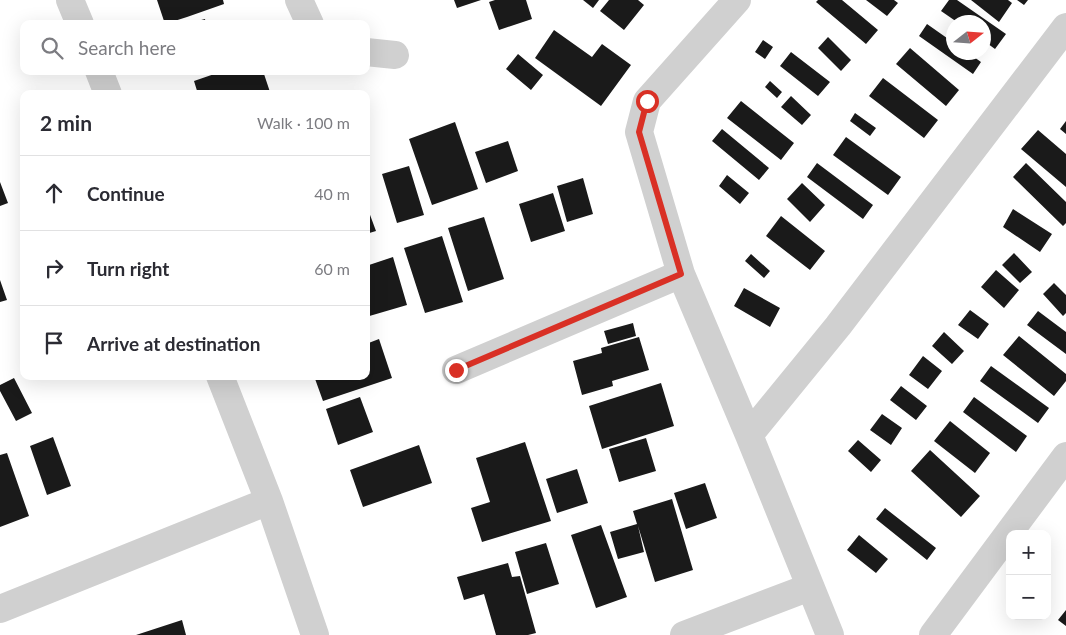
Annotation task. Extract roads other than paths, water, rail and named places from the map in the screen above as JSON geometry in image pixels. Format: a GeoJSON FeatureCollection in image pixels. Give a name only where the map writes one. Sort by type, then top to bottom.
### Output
{"type":"FeatureCollection","features":[{"type":"Feature","properties":{"kind":"street"},"geometry":{"type":"LineString","coordinates":[[70,0],[78,20]]}},
{"type":"Feature","properties":{"kind":"street"},"geometry":{"type":"LineString","coordinates":[[299,0],[308,20]]}},
{"type":"Feature","properties":{"kind":"street"},"geometry":{"type":"LineString","coordinates":[[737,0],[647,101],[639,132],[681,274],[830,635]]}},
{"type":"Feature","properties":{"kind":"street"},"geometry":{"type":"LineString","coordinates":[[748,435],[838,326],[1066,27]]}},
{"type":"Feature","properties":{"kind":"street"},"geometry":{"type":"LineString","coordinates":[[370,52],[395,55]]}},
{"type":"Feature","properties":{"kind":"street"},"geometry":{"type":"LineString","coordinates":[[101,75],[106,90]]}},
{"type":"Feature","properties":{"kind":"street"},"geometry":{"type":"LineString","coordinates":[[456,370],[681,274]]}},
{"type":"Feature","properties":{"kind":"street"},"geometry":{"type":"LineString","coordinates":[[222,380],[269,501],[315,635]]}},
{"type":"Feature","properties":{"kind":"street"},"geometry":{"type":"LineString","coordinates":[[933,635],[1066,456]]}},
{"type":"Feature","properties":{"kind":"street"},"geometry":{"type":"LineString","coordinates":[[0,609],[269,501]]}},
{"type":"Feature","properties":{"kind":"street"},"geometry":{"type":"LineString","coordinates":[[684,635],[810,587]]}}]}
